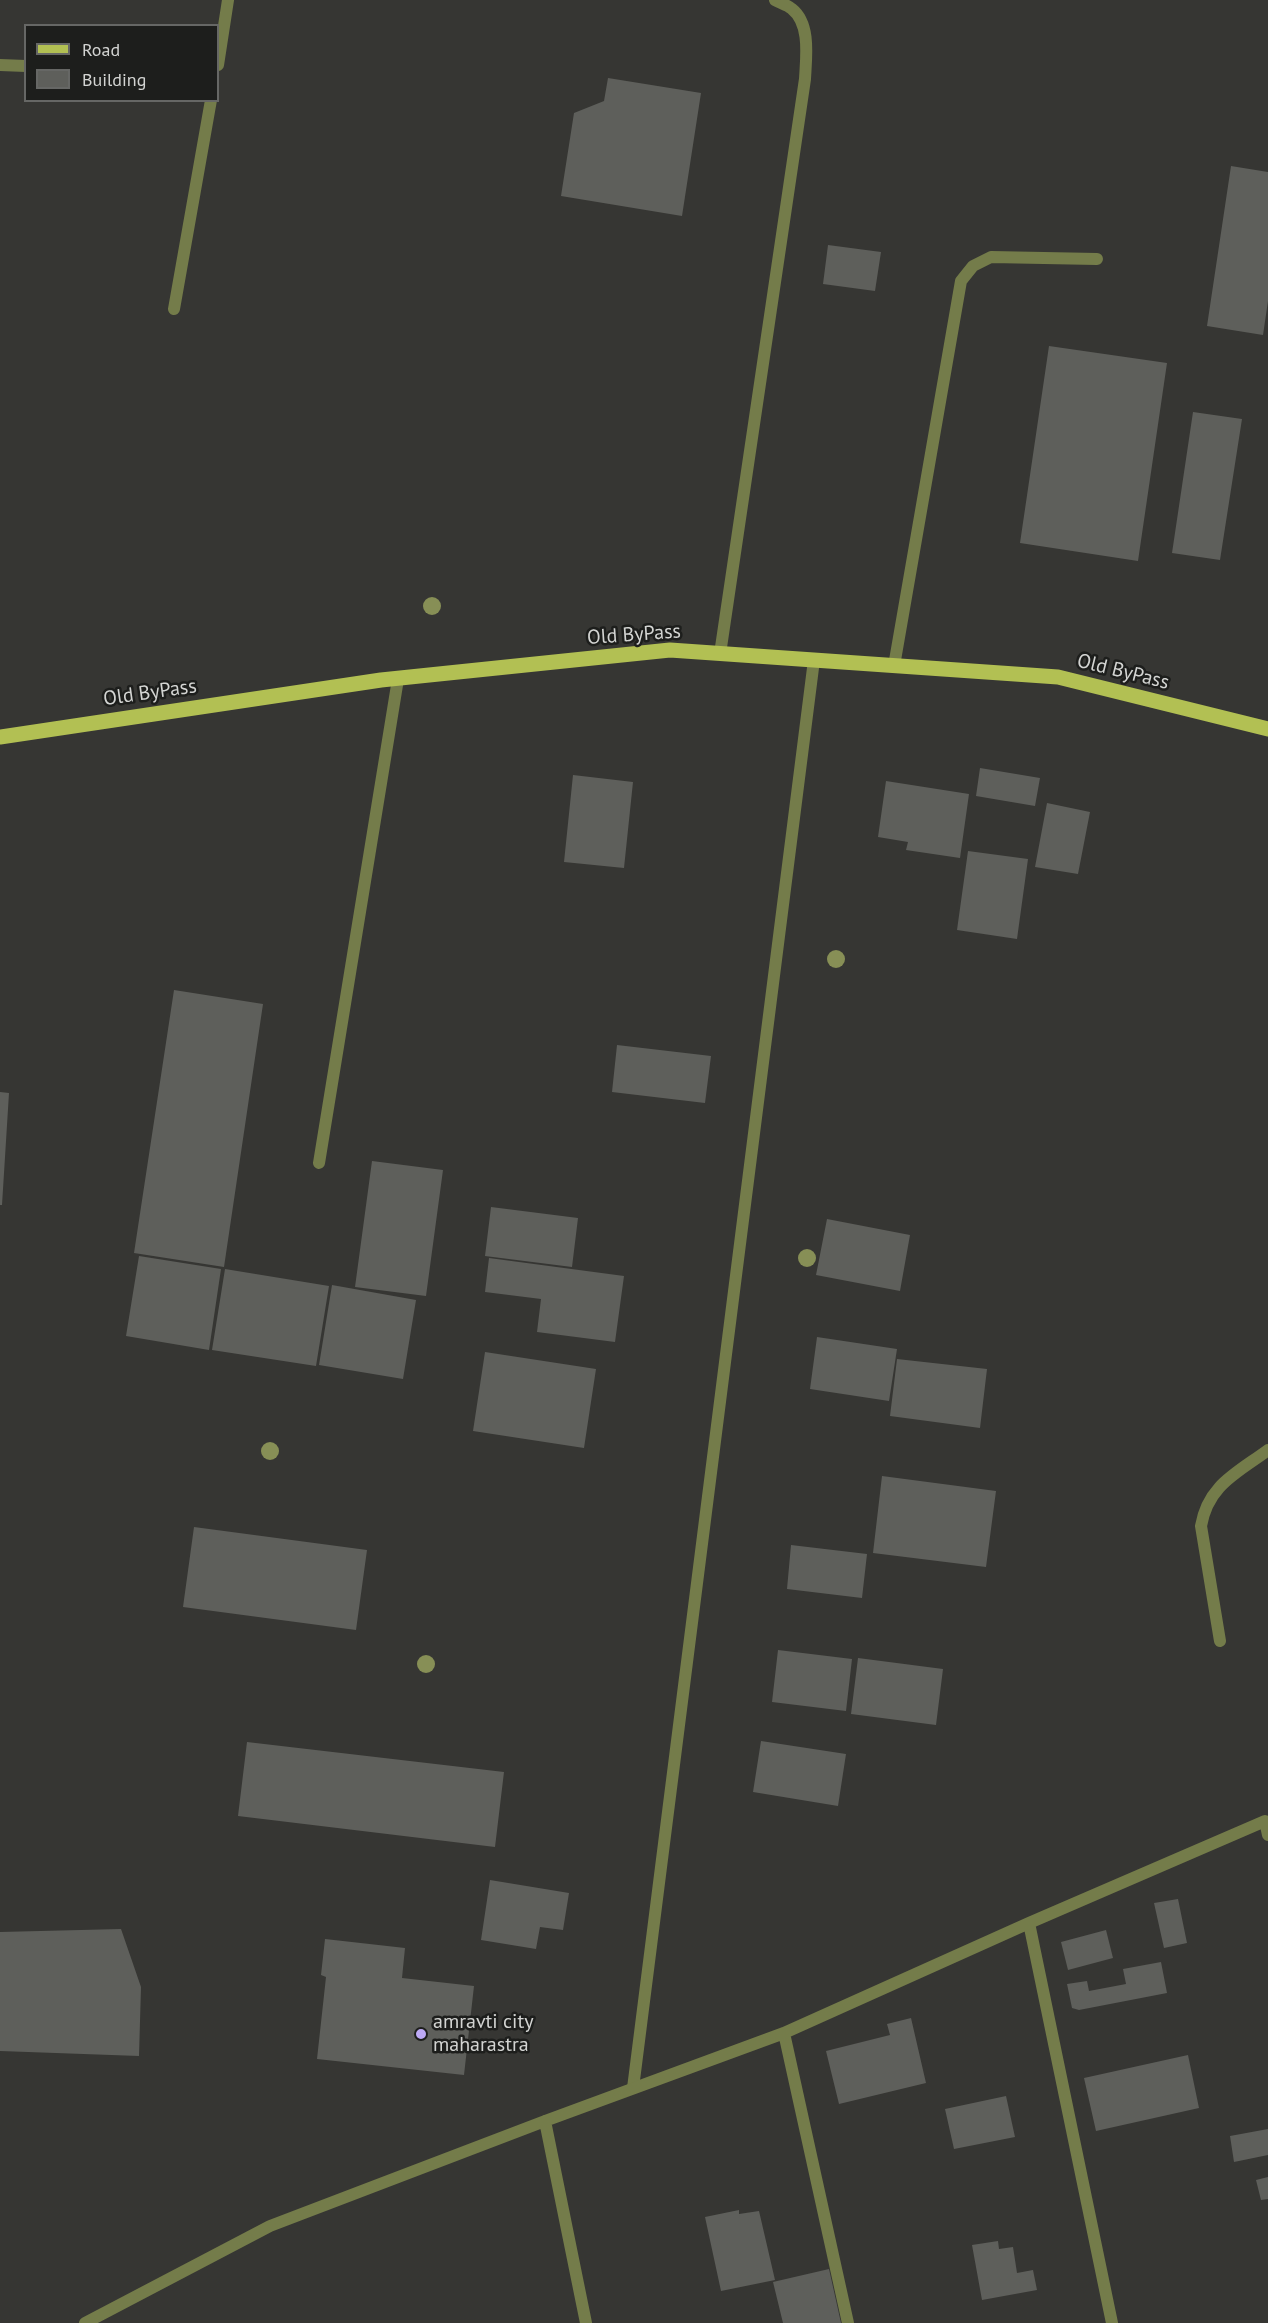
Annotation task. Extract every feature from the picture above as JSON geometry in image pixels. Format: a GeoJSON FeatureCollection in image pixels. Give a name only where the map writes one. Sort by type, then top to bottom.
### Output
{"type":"FeatureCollection","features":[{"type":"Feature","properties":{"kind":"main road","name":"Old ByPass"},"geometry":{"type":"LineString","coordinates":[[0,736],[398,679],[670,650],[1058,677],[1268,729]]}},
{"type":"Feature","properties":{"kind":"street"},"geometry":{"type":"LineString","coordinates":[[219,58],[228,0]]}},
{"type":"Feature","properties":{"kind":"street"},"geometry":{"type":"LineString","coordinates":[[720,654],[805,79],[807,50],[803,27],[793,9],[775,0]]}},
{"type":"Feature","properties":{"kind":"street"},"geometry":{"type":"LineString","coordinates":[[0,64],[24,66]]}},
{"type":"Feature","properties":{"kind":"street"},"geometry":{"type":"LineString","coordinates":[[174,309],[211,102]]}},
{"type":"Feature","properties":{"kind":"street"},"geometry":{"type":"LineString","coordinates":[[894,666],[961,281],[973,266],[991,257],[1097,259]]}},
{"type":"Feature","properties":{"kind":"street"},"geometry":{"type":"LineString","coordinates":[[633,2088],[814,660]]}},
{"type":"Feature","properties":{"kind":"street"},"geometry":{"type":"LineString","coordinates":[[319,1163],[398,679]]}},
{"type":"Feature","properties":{"kind":"street"},"geometry":{"type":"LineString","coordinates":[[1220,1641],[1201,1526],[1203,1511],[1212,1494],[1221,1485],[1268,1450]]}},
{"type":"Feature","properties":{"kind":"street"},"geometry":{"type":"LineString","coordinates":[[85,2323],[270,2226],[544,2121],[784,2033],[1029,1923],[1265,1821],[1268,1835]]}},
{"type":"Feature","properties":{"kind":"street"},"geometry":{"type":"LineString","coordinates":[[1029,1923],[1112,2323]]}},
{"type":"Feature","properties":{"kind":"street"},"geometry":{"type":"LineString","coordinates":[[784,2033],[848,2323]]}},
{"type":"Feature","properties":{"kind":"street"},"geometry":{"type":"LineString","coordinates":[[544,2121],[586,2323]]}},
{"type":"Feature","properties":{"kind":"building"},"geometry":{"type":"Polygon","coordinates":[[[608,78],[701,93],[682,216],[561,196],[574,113],[604,101],[608,78]]]}},
{"type":"Feature","properties":{"kind":"building"},"geometry":{"type":"Polygon","coordinates":[[[1231,166],[1268,172],[1268,301],[1263,335],[1207,326],[1231,166]]]}},
{"type":"Feature","properties":{"kind":"building"},"geometry":{"type":"Polygon","coordinates":[[[828,245],[881,252],[875,291],[823,284],[828,245]]]}},
{"type":"Feature","properties":{"kind":"building"},"geometry":{"type":"Polygon","coordinates":[[[1049,346],[1167,363],[1138,561],[1020,543],[1049,346]]]}},
{"type":"Feature","properties":{"kind":"building"},"geometry":{"type":"Polygon","coordinates":[[[1193,412],[1242,419],[1220,560],[1172,553],[1193,412]]]}},
{"type":"Feature","properties":{"kind":"building"},"geometry":{"type":"Polygon","coordinates":[[[980,768],[1040,778],[1035,806],[976,796],[980,768]]]}},
{"type":"Feature","properties":{"kind":"building"},"geometry":{"type":"Polygon","coordinates":[[[573,775],[633,782],[624,868],[564,862],[573,775]]]}},
{"type":"Feature","properties":{"kind":"building"},"geometry":{"type":"Polygon","coordinates":[[[886,781],[969,794],[960,858],[906,850],[908,842],[878,837],[886,781]]]}},
{"type":"Feature","properties":{"kind":"building"},"geometry":{"type":"Polygon","coordinates":[[[1047,803],[1090,812],[1078,874],[1035,867],[1047,803]]]}},
{"type":"Feature","properties":{"kind":"building"},"geometry":{"type":"Polygon","coordinates":[[[968,851],[1028,859],[1017,939],[957,930],[968,851]]]}},
{"type":"Feature","properties":{"kind":"building"},"geometry":{"type":"Polygon","coordinates":[[[174,990],[263,1004],[224,1267],[134,1253],[174,990]]]}},
{"type":"Feature","properties":{"kind":"building"},"geometry":{"type":"Polygon","coordinates":[[[617,1045],[711,1056],[705,1103],[612,1092],[617,1045]]]}},
{"type":"Feature","properties":{"kind":"building"},"geometry":{"type":"Polygon","coordinates":[[[0,1092],[9,1093],[2,1205],[0,1205],[0,1092]]]}},
{"type":"Feature","properties":{"kind":"building"},"geometry":{"type":"Polygon","coordinates":[[[372,1161],[443,1170],[426,1296],[355,1287],[372,1161]]]}},
{"type":"Feature","properties":{"kind":"building"},"geometry":{"type":"Polygon","coordinates":[[[491,1207],[578,1218],[572,1267],[485,1256],[491,1207]]]}},
{"type":"Feature","properties":{"kind":"building"},"geometry":{"type":"Polygon","coordinates":[[[827,1219],[910,1235],[900,1291],[816,1275],[827,1219]]]}},
{"type":"Feature","properties":{"kind":"building"},"geometry":{"type":"Polygon","coordinates":[[[139,1256],[221,1269],[209,1350],[126,1336],[139,1256]]]}},
{"type":"Feature","properties":{"kind":"building"},"geometry":{"type":"Polygon","coordinates":[[[489,1258],[624,1276],[615,1342],[537,1332],[541,1299],[485,1292],[489,1258]]]}},
{"type":"Feature","properties":{"kind":"building"},"geometry":{"type":"Polygon","coordinates":[[[225,1269],[329,1286],[316,1366],[212,1350],[225,1269]]]}},
{"type":"Feature","properties":{"kind":"building"},"geometry":{"type":"Polygon","coordinates":[[[332,1285],[416,1300],[403,1379],[319,1365],[332,1285]]]}},
{"type":"Feature","properties":{"kind":"building"},"geometry":{"type":"Polygon","coordinates":[[[817,1337],[897,1349],[889,1401],[810,1389],[817,1337]]]}},
{"type":"Feature","properties":{"kind":"building"},"geometry":{"type":"Polygon","coordinates":[[[485,1352],[596,1369],[584,1448],[473,1431],[485,1352]]]}},
{"type":"Feature","properties":{"kind":"building"},"geometry":{"type":"Polygon","coordinates":[[[897,1359],[987,1369],[980,1428],[890,1416],[897,1359]]]}},
{"type":"Feature","properties":{"kind":"building"},"geometry":{"type":"Polygon","coordinates":[[[882,1476],[996,1491],[986,1567],[873,1553],[882,1476]]]}},
{"type":"Feature","properties":{"kind":"building"},"geometry":{"type":"Polygon","coordinates":[[[194,1527],[367,1550],[356,1630],[183,1607],[194,1527]]]}},
{"type":"Feature","properties":{"kind":"building"},"geometry":{"type":"Polygon","coordinates":[[[791,1545],[867,1554],[862,1598],[787,1589],[791,1545]]]}},
{"type":"Feature","properties":{"kind":"building"},"geometry":{"type":"Polygon","coordinates":[[[778,1650],[852,1659],[846,1711],[772,1702],[778,1650]]]}},
{"type":"Feature","properties":{"kind":"building"},"geometry":{"type":"Polygon","coordinates":[[[858,1658],[943,1669],[936,1725],[851,1714],[858,1658]]]}},
{"type":"Feature","properties":{"kind":"building"},"geometry":{"type":"Polygon","coordinates":[[[761,1741],[846,1754],[838,1806],[753,1792],[761,1741]]]}},
{"type":"Feature","properties":{"kind":"building"},"geometry":{"type":"Polygon","coordinates":[[[247,1742],[504,1772],[495,1847],[238,1816],[247,1742]]]}},
{"type":"Feature","properties":{"kind":"building"},"geometry":{"type":"Polygon","coordinates":[[[490,1880],[569,1893],[563,1930],[540,1927],[536,1949],[481,1940],[490,1880]]]}},
{"type":"Feature","properties":{"kind":"building"},"geometry":{"type":"Polygon","coordinates":[[[1178,1899],[1187,1943],[1164,1948],[1154,1903],[1178,1899]]]}},
{"type":"Feature","properties":{"kind":"building"},"geometry":{"type":"Polygon","coordinates":[[[121,1929],[141,1987],[139,2056],[0,2051],[0,1932],[121,1929]]]}},
{"type":"Feature","properties":{"kind":"building"},"geometry":{"type":"Polygon","coordinates":[[[1106,1930],[1113,1958],[1068,1970],[1061,1942],[1106,1930]]]}},
{"type":"Feature","properties":{"kind":"building"},"geometry":{"type":"Polygon","coordinates":[[[325,1939],[405,1948],[402,1978],[474,1986],[464,2075],[317,2059],[326,1977],[321,1975],[325,1939]]]}},
{"type":"Feature","properties":{"kind":"building"},"geometry":{"type":"Polygon","coordinates":[[[1161,1962],[1167,1993],[1079,2010],[1072,2008],[1067,1984],[1087,1981],[1089,1991],[1126,1984],[1123,1969],[1161,1962]]]}},
{"type":"Feature","properties":{"kind":"building"},"geometry":{"type":"Polygon","coordinates":[[[911,2018],[926,2083],[839,2104],[826,2051],[890,2035],[887,2024],[911,2018]]]}},
{"type":"Feature","properties":{"kind":"building"},"geometry":{"type":"Polygon","coordinates":[[[1188,2055],[1199,2108],[1096,2131],[1084,2078],[1188,2055]]]}},
{"type":"Feature","properties":{"kind":"building"},"geometry":{"type":"Polygon","coordinates":[[[1006,2096],[1015,2137],[954,2149],[945,2109],[1006,2096]]]}},
{"type":"Feature","properties":{"kind":"building"},"geometry":{"type":"Polygon","coordinates":[[[1268,2129],[1268,2155],[1234,2162],[1230,2136],[1268,2129]]]}},
{"type":"Feature","properties":{"kind":"building"},"geometry":{"type":"Polygon","coordinates":[[[1268,2177],[1268,2199],[1261,2200],[1256,2180],[1268,2177]]]}},
{"type":"Feature","properties":{"kind":"building"},"geometry":{"type":"Polygon","coordinates":[[[739,2210],[739,2214],[759,2211],[775,2280],[721,2291],[705,2217],[739,2210]]]}},
{"type":"Feature","properties":{"kind":"building"},"geometry":{"type":"Polygon","coordinates":[[[998,2241],[999,2249],[1013,2247],[1017,2273],[1033,2270],[1037,2290],[982,2300],[972,2245],[998,2241]]]}},
{"type":"Feature","properties":{"kind":"building"},"geometry":{"type":"Polygon","coordinates":[[[829,2269],[841,2323],[783,2323],[773,2282],[829,2269]]]}},
{"type":"Feature","properties":{"kind":"place","name":"amravti city maharastra"},"geometry":{"type":"Point","coordinates":[421,2034]}}]}
